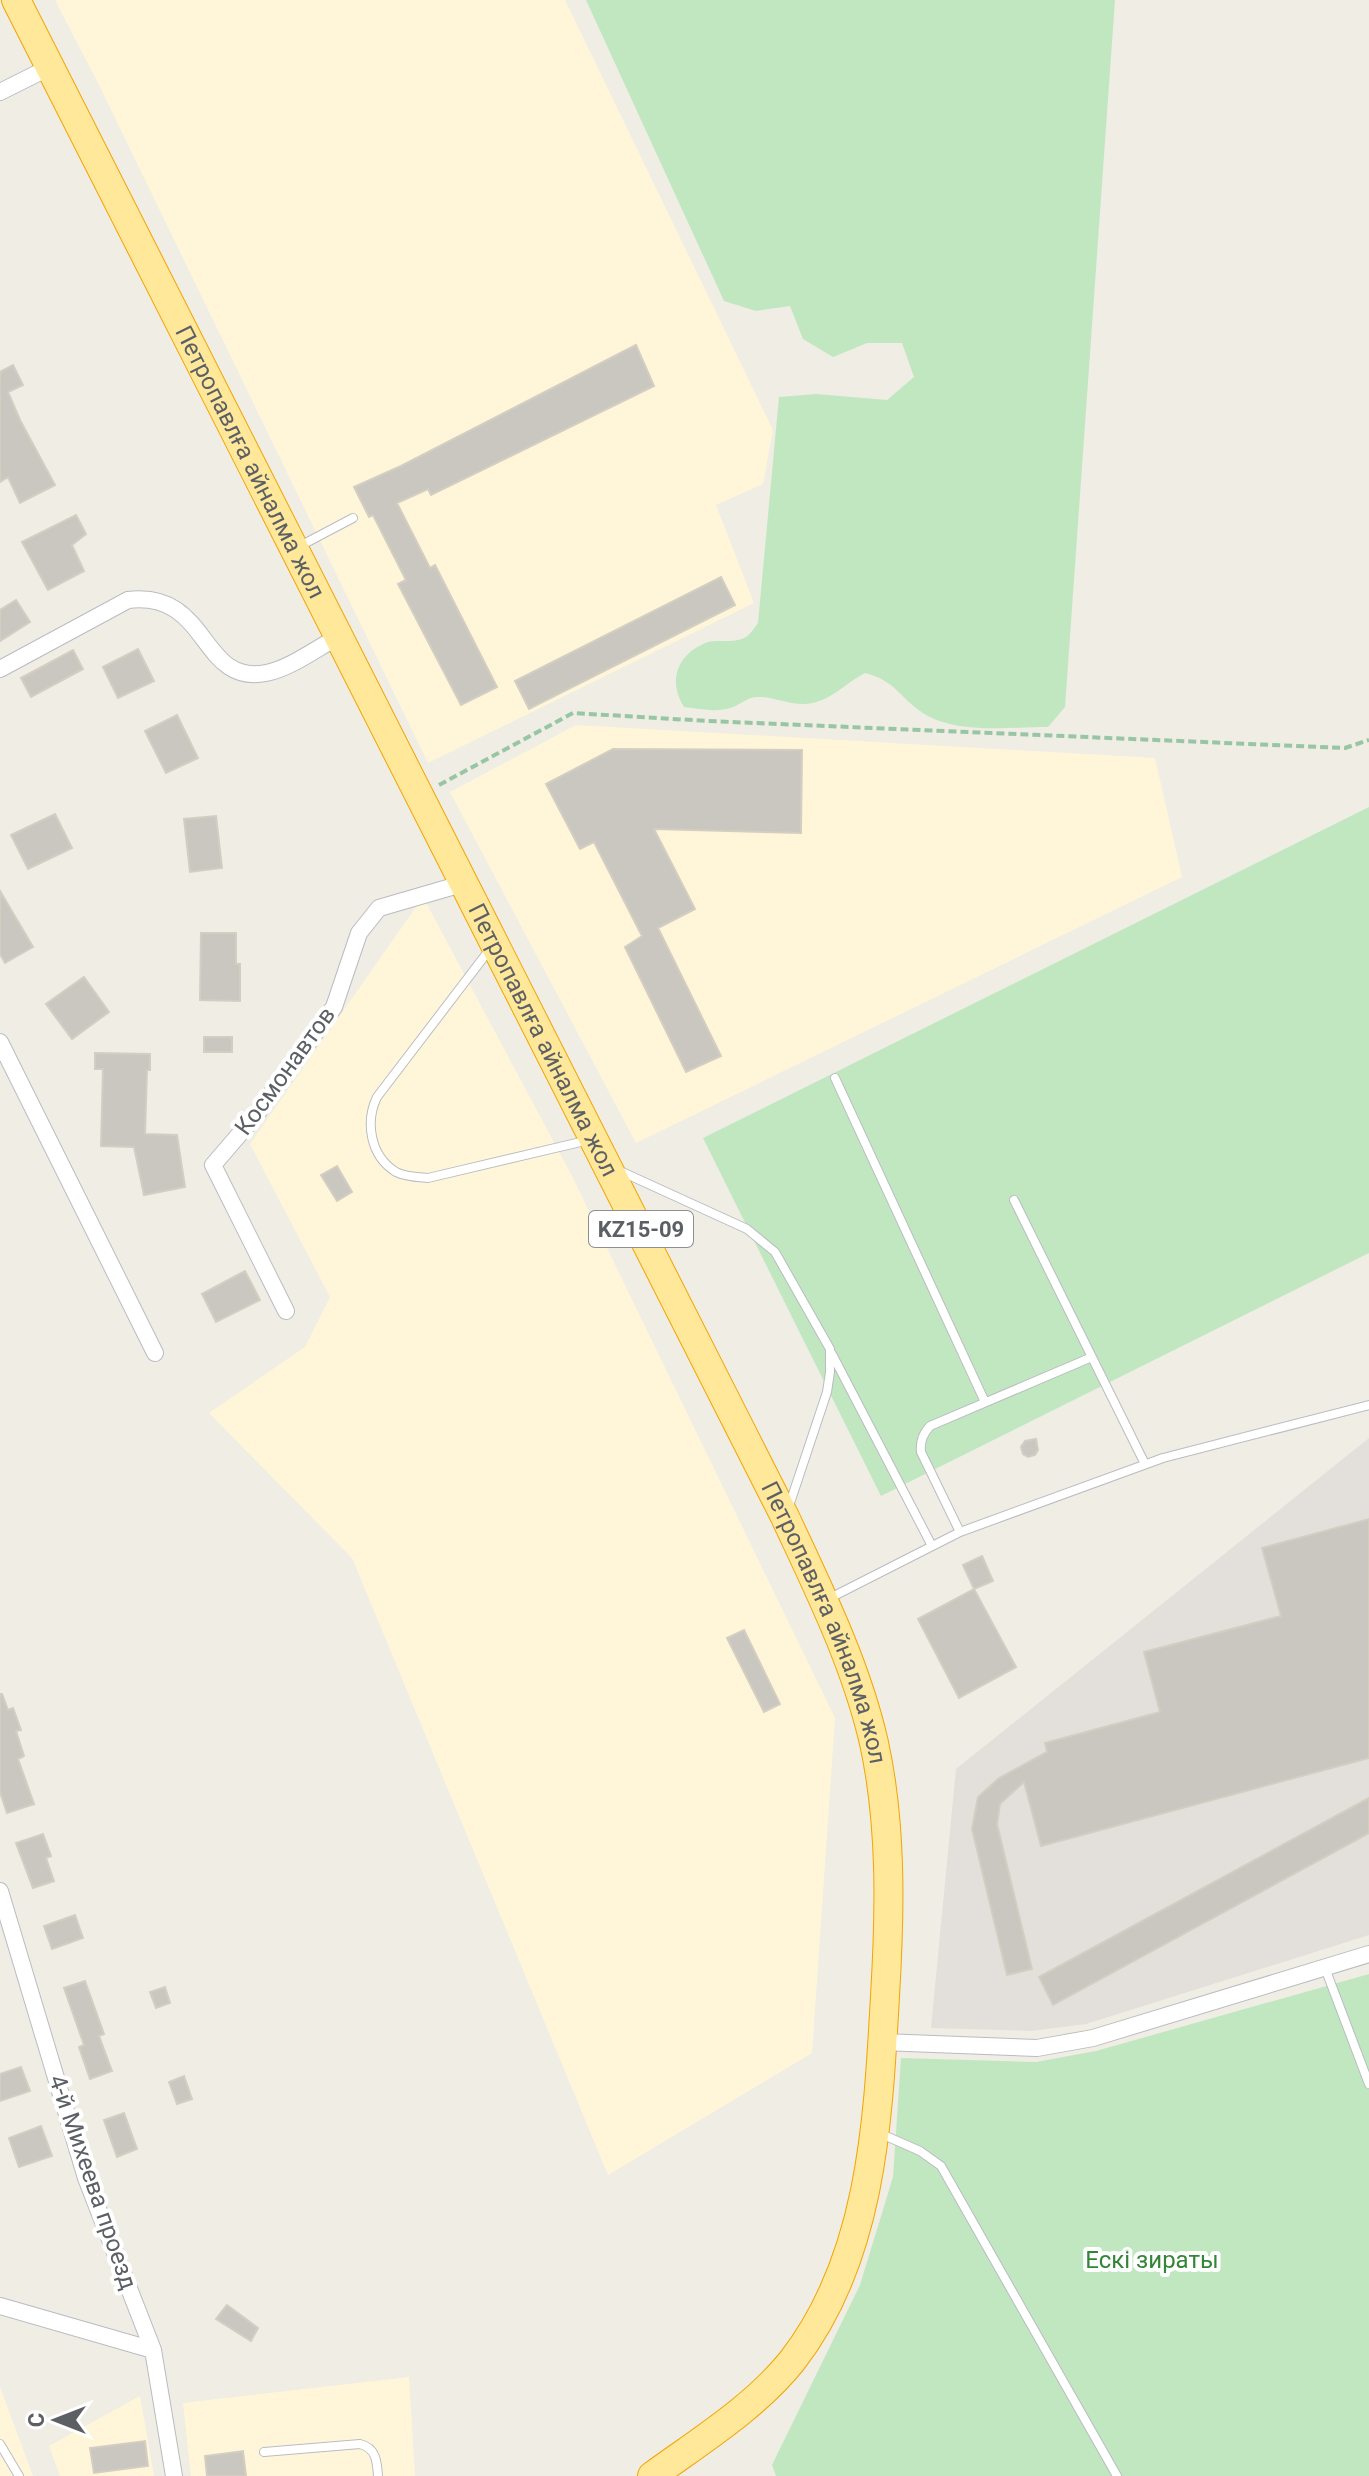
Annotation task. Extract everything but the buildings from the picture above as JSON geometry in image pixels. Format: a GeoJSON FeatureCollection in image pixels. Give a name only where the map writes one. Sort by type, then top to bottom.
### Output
{"type":"FeatureCollection","features":[{"type":"Feature","properties":{"kind":"highway","name":"Петропавлға айналма жол"},"geometry":{"type":"LineString","coordinates":[[16,0],[785,1517],[855,1678],[874,1742],[883,1794],[888,1938],[875,2131],[866,2188],[852,2241],[829,2301],[791,2362],[716,2431],[652,2476]]}},
{"type":"Feature","properties":{"kind":"street"},"geometry":{"type":"LineString","coordinates":[[0,92],[50,67]]}},
{"type":"Feature","properties":{"kind":"street"},"geometry":{"type":"LineString","coordinates":[[0,669],[128,600],[143,598],[184,615],[226,667],[240,673],[257,674],[278,669],[338,637]]}},
{"type":"Feature","properties":{"kind":"street","name":"Космонавтов"},"geometry":{"type":"LineString","coordinates":[[286,1311],[213,1165],[256,1115],[334,1007],[359,933],[379,908],[465,883]]}},
{"type":"Feature","properties":{"kind":"street"},"geometry":{"type":"LineString","coordinates":[[0,1042],[155,1353]]}},
{"type":"Feature","properties":{"kind":"street","name":"4-й Михеева проезд"},"geometry":{"type":"LineString","coordinates":[[0,1891],[86,2178],[153,2350],[174,2476]]}},
{"type":"Feature","properties":{"kind":"street"},"geometry":{"type":"LineString","coordinates":[[882,2042],[1037,2048],[1093,2038],[1369,1954]]}},
{"type":"Feature","properties":{"kind":"street"},"geometry":{"type":"LineString","coordinates":[[0,2306],[153,2350]]}},
{"type":"Feature","properties":{"kind":"lane"},"geometry":{"type":"LineString","coordinates":[[294,549],[353,518]]}},
{"type":"Feature","properties":{"kind":"lane"},"geometry":{"type":"LineString","coordinates":[[495,942],[377,1097],[371,1109],[370,1123],[371,1137],[378,1154],[398,1173],[428,1178],[595,1139]]}},
{"type":"Feature","properties":{"kind":"lane"},"geometry":{"type":"LineString","coordinates":[[835,1078],[985,1402]]}},
{"type":"Feature","properties":{"kind":"lane"},"geometry":{"type":"LineString","coordinates":[[609,1166],[747,1229],[775,1252],[830,1349],[932,1546]]}},
{"type":"Feature","properties":{"kind":"lane"},"geometry":{"type":"LineString","coordinates":[[1014,1200],[1145,1464]]}},
{"type":"Feature","properties":{"kind":"lane"},"geometry":{"type":"LineString","coordinates":[[785,1517],[827,1392],[830,1349]]}},
{"type":"Feature","properties":{"kind":"lane"},"geometry":{"type":"LineString","coordinates":[[960,1532],[921,1452],[921,1443],[930,1426],[1092,1357]]}},
{"type":"Feature","properties":{"kind":"lane"},"geometry":{"type":"LineString","coordinates":[[824,1602],[960,1532],[1145,1464],[1369,1405]]}},
{"type":"Feature","properties":{"kind":"lane"},"geometry":{"type":"LineString","coordinates":[[1325,1968],[1369,2084]]}},
{"type":"Feature","properties":{"kind":"lane"},"geometry":{"type":"LineString","coordinates":[[875,2131],[920,2151],[941,2166],[1117,2476]]}},
{"type":"Feature","properties":{"kind":"lane"},"geometry":{"type":"LineString","coordinates":[[0,2444],[19,2476]]}},
{"type":"Feature","properties":{"kind":"lane"},"geometry":{"type":"LineString","coordinates":[[264,2452],[360,2444],[374,2452],[378,2476]]}},
{"type":"Feature","properties":{"kind":"path"},"geometry":{"type":"LineString","coordinates":[[420,795],[573,713],[1345,748],[1369,740]]}},
{"type":"Feature","properties":{"kind":"shaded area"},"geometry":{"type":"Polygon","coordinates":[[[55,0],[565,0],[773,430],[763,484],[716,505],[754,603],[428,763],[55,0]]]}},
{"type":"Feature","properties":{"kind":"shaded area"},"geometry":{"type":"Polygon","coordinates":[[[576,725],[1155,758],[1182,877],[636,1143],[450,792],[576,725]]]}},
{"type":"Feature","properties":{"kind":"shaded area"},"geometry":{"type":"Polygon","coordinates":[[[423,897],[574,1180],[835,1718],[812,2053],[608,2175],[352,1558],[209,1413],[305,1347],[330,1297],[250,1144],[423,897]]]}},
{"type":"Feature","properties":{"kind":"shaded area"},"geometry":{"type":"Polygon","coordinates":[[[1369,1438],[1369,1935],[1086,2024],[1031,2031],[931,2028],[956,1769],[1369,1438]]]}},
{"type":"Feature","properties":{"kind":"shaded area"},"geometry":{"type":"Polygon","coordinates":[[[409,2377],[415,2476],[191,2476],[183,2403],[409,2377]]]}},
{"type":"Feature","properties":{"kind":"shaded area"},"geometry":{"type":"Polygon","coordinates":[[[0,2387],[33,2476],[0,2476],[0,2387]]]}},
{"type":"Feature","properties":{"kind":"shaded area"},"geometry":{"type":"Polygon","coordinates":[[[140,2396],[154,2476],[60,2476],[49,2446],[140,2396]]]}},
{"type":"Feature","properties":{"kind":"green space"},"geometry":{"type":"Polygon","coordinates":[[[586,0],[1115,0],[1065,707],[1048,727],[982,728],[948,724],[920,711],[890,684],[865,673],[814,703],[799,704],[756,697],[721,710],[684,707],[676,687],[676,677],[678,668],[689,653],[708,642],[746,637],[758,623],[779,397],[816,394],[887,400],[914,377],[902,343],[867,343],[833,357],[803,339],[790,306],[756,311],[724,301],[586,0]]]}},
{"type":"Feature","properties":{"kind":"green space"},"geometry":{"type":"Polygon","coordinates":[[[1369,807],[1369,1253],[881,1496],[703,1138],[1369,807]]]}},
{"type":"Feature","properties":{"kind":"green space","name":"Ескі зираты"},"geometry":{"type":"Polygon","coordinates":[[[1369,1974],[1369,2476],[776,2476],[772,2465],[860,2285],[893,2177],[901,2058],[1036,2062],[1096,2051],[1369,1974]]]}}]}
